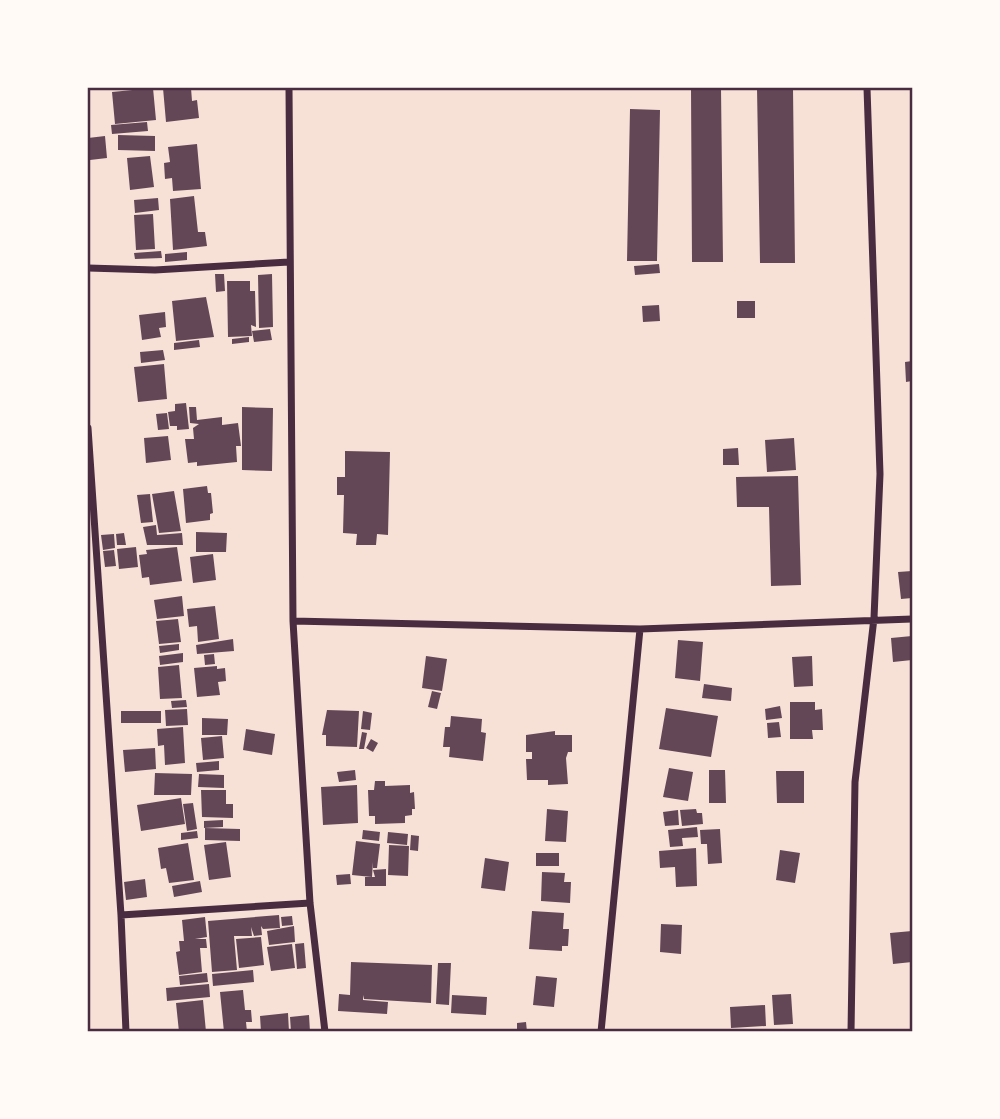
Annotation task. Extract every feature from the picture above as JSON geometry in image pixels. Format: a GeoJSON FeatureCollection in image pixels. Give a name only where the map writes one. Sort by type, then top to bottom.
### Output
{"type":"FeatureCollection","features":[{"type":"Feature","properties":{"kind":"street"},"geometry":{"type":"LineString","coordinates":[[289,88],[293,621],[310,903],[325,1031]]}},
{"type":"Feature","properties":{"kind":"street"},"geometry":{"type":"LineString","coordinates":[[851,1031],[855,782],[874,618],[880,474],[867,88]]}},
{"type":"Feature","properties":{"kind":"street"},"geometry":{"type":"LineString","coordinates":[[88,268],[155,270],[289,262]]}},
{"type":"Feature","properties":{"kind":"street"},"geometry":{"type":"LineString","coordinates":[[88,428],[121,915],[126,1031]]}},
{"type":"Feature","properties":{"kind":"street"},"geometry":{"type":"LineString","coordinates":[[293,621],[640,629],[874,618],[912,619]]}},
{"type":"Feature","properties":{"kind":"street"},"geometry":{"type":"LineString","coordinates":[[601,1031],[640,629]]}},
{"type":"Feature","properties":{"kind":"street"},"geometry":{"type":"LineString","coordinates":[[121,915],[310,903]]}},
{"type":"Feature","properties":{"kind":"building"},"geometry":{"type":"Polygon","coordinates":[[[153,88],[156,120],[115,124],[112,92],[153,88]]]}},
{"type":"Feature","properties":{"kind":"building"},"geometry":{"type":"Polygon","coordinates":[[[163,88],[191,88],[192,101],[197,100],[199,118],[166,122],[163,88]]]}},
{"type":"Feature","properties":{"kind":"building"},"geometry":{"type":"Polygon","coordinates":[[[691,88],[721,88],[723,262],[692,262],[691,88]]]}},
{"type":"Feature","properties":{"kind":"building"},"geometry":{"type":"Polygon","coordinates":[[[757,88],[793,88],[795,263],[760,263],[757,88]]]}},
{"type":"Feature","properties":{"kind":"building"},"geometry":{"type":"Polygon","coordinates":[[[630,109],[660,110],[657,261],[627,261],[630,109]]]}},
{"type":"Feature","properties":{"kind":"building"},"geometry":{"type":"Polygon","coordinates":[[[147,122],[148,131],[112,134],[111,125],[147,122]]]}},
{"type":"Feature","properties":{"kind":"building"},"geometry":{"type":"Polygon","coordinates":[[[118,135],[155,136],[155,151],[118,150],[118,135]]]}},
{"type":"Feature","properties":{"kind":"building"},"geometry":{"type":"Polygon","coordinates":[[[105,136],[107,158],[90,160],[88,138],[105,136]]]}},
{"type":"Feature","properties":{"kind":"building"},"geometry":{"type":"Polygon","coordinates":[[[197,144],[201,189],[173,191],[172,178],[165,179],[164,163],[170,162],[168,147],[197,144]]]}},
{"type":"Feature","properties":{"kind":"building"},"geometry":{"type":"Polygon","coordinates":[[[150,156],[154,187],[130,190],[127,158],[150,156]]]}},
{"type":"Feature","properties":{"kind":"building"},"geometry":{"type":"Polygon","coordinates":[[[194,196],[198,232],[205,232],[207,246],[173,250],[170,199],[194,196]]]}},
{"type":"Feature","properties":{"kind":"building"},"geometry":{"type":"Polygon","coordinates":[[[158,198],[159,210],[135,213],[134,200],[158,198]]]}},
{"type":"Feature","properties":{"kind":"building"},"geometry":{"type":"Polygon","coordinates":[[[153,214],[155,249],[136,250],[134,215],[153,214]]]}},
{"type":"Feature","properties":{"kind":"building"},"geometry":{"type":"Polygon","coordinates":[[[161,251],[162,258],[135,259],[134,253],[161,251]]]}},
{"type":"Feature","properties":{"kind":"building"},"geometry":{"type":"Polygon","coordinates":[[[187,252],[187,260],[165,262],[165,254],[187,252]]]}},
{"type":"Feature","properties":{"kind":"building"},"geometry":{"type":"Polygon","coordinates":[[[659,264],[660,273],[635,275],[634,266],[659,264]]]}},
{"type":"Feature","properties":{"kind":"building"},"geometry":{"type":"Polygon","coordinates":[[[215,274],[224,274],[225,291],[216,292],[215,274]]]}},
{"type":"Feature","properties":{"kind":"building"},"geometry":{"type":"Polygon","coordinates":[[[272,274],[273,327],[259,328],[258,275],[272,274]]]}},
{"type":"Feature","properties":{"kind":"building"},"geometry":{"type":"Polygon","coordinates":[[[227,281],[250,281],[250,291],[255,291],[256,327],[251,325],[252,336],[228,337],[227,281]]]}},
{"type":"Feature","properties":{"kind":"building"},"geometry":{"type":"Polygon","coordinates":[[[206,297],[214,337],[176,341],[172,301],[206,297]]]}},
{"type":"Feature","properties":{"kind":"building"},"geometry":{"type":"Polygon","coordinates":[[[737,301],[755,301],[755,318],[737,318],[737,301]]]}},
{"type":"Feature","properties":{"kind":"building"},"geometry":{"type":"Polygon","coordinates":[[[659,305],[660,321],[643,322],[642,306],[659,305]]]}},
{"type":"Feature","properties":{"kind":"building"},"geometry":{"type":"Polygon","coordinates":[[[165,312],[166,327],[159,328],[161,337],[142,340],[139,315],[165,312]]]}},
{"type":"Feature","properties":{"kind":"building"},"geometry":{"type":"Polygon","coordinates":[[[270,329],[272,340],[254,342],[252,331],[270,329]]]}},
{"type":"Feature","properties":{"kind":"building"},"geometry":{"type":"Polygon","coordinates":[[[249,337],[249,342],[232,344],[232,339],[249,337]]]}},
{"type":"Feature","properties":{"kind":"building"},"geometry":{"type":"Polygon","coordinates":[[[199,340],[200,347],[174,350],[174,343],[199,340]]]}},
{"type":"Feature","properties":{"kind":"building"},"geometry":{"type":"Polygon","coordinates":[[[163,350],[165,360],[141,363],[140,352],[163,350]]]}},
{"type":"Feature","properties":{"kind":"building"},"geometry":{"type":"Polygon","coordinates":[[[912,361],[912,381],[906,382],[905,362],[912,361]]]}},
{"type":"Feature","properties":{"kind":"building"},"geometry":{"type":"Polygon","coordinates":[[[164,364],[167,399],[138,402],[134,367],[164,364]]]}},
{"type":"Feature","properties":{"kind":"building"},"geometry":{"type":"Polygon","coordinates":[[[186,403],[189,429],[177,430],[177,426],[170,426],[168,412],[175,411],[175,404],[186,403]]]}},
{"type":"Feature","properties":{"kind":"building"},"geometry":{"type":"Polygon","coordinates":[[[189,407],[196,407],[197,420],[222,417],[222,425],[238,423],[241,446],[236,446],[237,462],[197,466],[197,462],[188,463],[185,439],[194,439],[193,428],[199,424],[190,423],[189,407]]]}},
{"type":"Feature","properties":{"kind":"building"},"geometry":{"type":"Polygon","coordinates":[[[242,407],[273,408],[272,471],[242,470],[242,407]]]}},
{"type":"Feature","properties":{"kind":"building"},"geometry":{"type":"Polygon","coordinates":[[[167,413],[169,429],[158,430],[156,414],[167,413]]]}},
{"type":"Feature","properties":{"kind":"building"},"geometry":{"type":"Polygon","coordinates":[[[168,436],[171,460],[146,463],[144,438],[168,436]]]}},
{"type":"Feature","properties":{"kind":"building"},"geometry":{"type":"Polygon","coordinates":[[[794,438],[796,470],[767,472],[765,440],[794,438]]]}},
{"type":"Feature","properties":{"kind":"building"},"geometry":{"type":"Polygon","coordinates":[[[738,448],[739,465],[723,465],[723,449],[738,448]]]}},
{"type":"Feature","properties":{"kind":"building"},"geometry":{"type":"Polygon","coordinates":[[[345,451],[390,452],[388,535],[377,534],[376,545],[356,545],[357,534],[343,533],[344,495],[337,495],[337,477],[345,477],[345,451]]]}},
{"type":"Feature","properties":{"kind":"building"},"geometry":{"type":"Polygon","coordinates":[[[798,476],[801,585],[771,586],[769,507],[737,507],[736,477],[798,476]]]}},
{"type":"Feature","properties":{"kind":"building"},"geometry":{"type":"Polygon","coordinates":[[[207,486],[208,493],[211,493],[213,513],[210,514],[210,520],[186,523],[183,489],[207,486]]]}},
{"type":"Feature","properties":{"kind":"building"},"geometry":{"type":"Polygon","coordinates":[[[174,491],[181,531],[159,533],[152,494],[174,491]]]}},
{"type":"Feature","properties":{"kind":"building"},"geometry":{"type":"Polygon","coordinates":[[[150,494],[153,522],[141,523],[137,495],[150,494]]]}},
{"type":"Feature","properties":{"kind":"building"},"geometry":{"type":"Polygon","coordinates":[[[156,525],[157,535],[182,533],[183,545],[147,545],[143,527],[156,525]]]}},
{"type":"Feature","properties":{"kind":"building"},"geometry":{"type":"Polygon","coordinates":[[[196,532],[227,533],[226,552],[196,552],[196,532]]]}},
{"type":"Feature","properties":{"kind":"building"},"geometry":{"type":"Polygon","coordinates":[[[124,533],[126,545],[117,545],[116,534],[124,533]]]}},
{"type":"Feature","properties":{"kind":"building"},"geometry":{"type":"Polygon","coordinates":[[[114,534],[115,548],[103,550],[101,535],[114,534]]]}},
{"type":"Feature","properties":{"kind":"building"},"geometry":{"type":"Polygon","coordinates":[[[136,547],[138,567],[119,569],[117,549],[136,547]]]}},
{"type":"Feature","properties":{"kind":"building"},"geometry":{"type":"Polygon","coordinates":[[[177,547],[182,581],[150,585],[149,577],[142,578],[139,555],[147,554],[146,550],[177,547]]]}},
{"type":"Feature","properties":{"kind":"building"},"geometry":{"type":"Polygon","coordinates":[[[114,550],[116,566],[105,567],[103,551],[114,550]]]}},
{"type":"Feature","properties":{"kind":"building"},"geometry":{"type":"Polygon","coordinates":[[[213,554],[216,580],[193,583],[190,557],[213,554]]]}},
{"type":"Feature","properties":{"kind":"building"},"geometry":{"type":"Polygon","coordinates":[[[912,571],[912,598],[901,599],[898,572],[912,571]]]}},
{"type":"Feature","properties":{"kind":"building"},"geometry":{"type":"Polygon","coordinates":[[[182,596],[184,616],[157,619],[154,600],[182,596]]]}},
{"type":"Feature","properties":{"kind":"building"},"geometry":{"type":"Polygon","coordinates":[[[215,606],[219,639],[198,642],[197,626],[189,627],[187,609],[215,606]]]}},
{"type":"Feature","properties":{"kind":"building"},"geometry":{"type":"Polygon","coordinates":[[[178,619],[181,642],[159,644],[156,621],[178,619]]]}},
{"type":"Feature","properties":{"kind":"building"},"geometry":{"type":"Polygon","coordinates":[[[912,636],[912,660],[893,662],[891,638],[912,636]]]}},
{"type":"Feature","properties":{"kind":"building"},"geometry":{"type":"Polygon","coordinates":[[[233,639],[234,651],[197,654],[196,645],[233,639]]]}},
{"type":"Feature","properties":{"kind":"building"},"geometry":{"type":"Polygon","coordinates":[[[678,640],[703,642],[700,681],[675,678],[678,640]]]}},
{"type":"Feature","properties":{"kind":"building"},"geometry":{"type":"Polygon","coordinates":[[[179,644],[179,650],[160,653],[159,646],[179,644]]]}},
{"type":"Feature","properties":{"kind":"building"},"geometry":{"type":"Polygon","coordinates":[[[183,653],[183,662],[160,665],[159,656],[183,653]]]}},
{"type":"Feature","properties":{"kind":"building"},"geometry":{"type":"Polygon","coordinates":[[[214,654],[215,664],[205,665],[204,655],[214,654]]]}},
{"type":"Feature","properties":{"kind":"building"},"geometry":{"type":"Polygon","coordinates":[[[426,656],[447,659],[442,691],[422,688],[426,656]]]}},
{"type":"Feature","properties":{"kind":"building"},"geometry":{"type":"Polygon","coordinates":[[[812,656],[813,686],[794,687],[792,657],[812,656]]]}},
{"type":"Feature","properties":{"kind":"building"},"geometry":{"type":"Polygon","coordinates":[[[179,665],[182,698],[160,699],[158,667],[179,665]]]}},
{"type":"Feature","properties":{"kind":"building"},"geometry":{"type":"Polygon","coordinates":[[[217,666],[217,669],[225,668],[226,681],[218,682],[220,695],[197,697],[194,668],[217,666]]]}},
{"type":"Feature","properties":{"kind":"building"},"geometry":{"type":"Polygon","coordinates":[[[704,684],[732,688],[731,701],[702,698],[704,684]]]}},
{"type":"Feature","properties":{"kind":"building"},"geometry":{"type":"Polygon","coordinates":[[[432,691],[441,693],[437,709],[428,707],[432,691]]]}},
{"type":"Feature","properties":{"kind":"building"},"geometry":{"type":"Polygon","coordinates":[[[186,700],[187,707],[172,708],[171,701],[186,700]]]}},
{"type":"Feature","properties":{"kind":"building"},"geometry":{"type":"Polygon","coordinates":[[[790,702],[815,702],[815,710],[822,709],[823,730],[812,730],[813,739],[790,739],[790,702]]]}},
{"type":"Feature","properties":{"kind":"building"},"geometry":{"type":"Polygon","coordinates":[[[780,706],[782,718],[766,720],[765,709],[780,706]]]}},
{"type":"Feature","properties":{"kind":"building"},"geometry":{"type":"Polygon","coordinates":[[[666,708],[718,716],[711,757],[659,749],[666,708]]]}},
{"type":"Feature","properties":{"kind":"building"},"geometry":{"type":"Polygon","coordinates":[[[187,709],[188,725],[166,726],[165,710],[187,709]]]}},
{"type":"Feature","properties":{"kind":"building"},"geometry":{"type":"Polygon","coordinates":[[[327,710],[359,711],[357,747],[326,746],[326,735],[322,735],[327,710]]]}},
{"type":"Feature","properties":{"kind":"building"},"geometry":{"type":"Polygon","coordinates":[[[121,711],[161,711],[161,723],[121,723],[121,711]]]}},
{"type":"Feature","properties":{"kind":"building"},"geometry":{"type":"Polygon","coordinates":[[[363,711],[372,713],[370,730],[361,729],[363,711]]]}},
{"type":"Feature","properties":{"kind":"building"},"geometry":{"type":"Polygon","coordinates":[[[451,716],[482,719],[481,732],[486,733],[483,761],[449,757],[450,747],[443,747],[445,727],[450,727],[451,716]]]}},
{"type":"Feature","properties":{"kind":"building"},"geometry":{"type":"Polygon","coordinates":[[[202,718],[228,719],[227,735],[202,735],[202,718]]]}},
{"type":"Feature","properties":{"kind":"building"},"geometry":{"type":"Polygon","coordinates":[[[779,722],[781,737],[768,738],[767,723],[779,722]]]}},
{"type":"Feature","properties":{"kind":"building"},"geometry":{"type":"Polygon","coordinates":[[[183,727],[185,763],[165,765],[164,745],[158,746],[157,729],[183,727]]]}},
{"type":"Feature","properties":{"kind":"building"},"geometry":{"type":"Polygon","coordinates":[[[246,729],[275,734],[272,755],[243,750],[246,729]]]}},
{"type":"Feature","properties":{"kind":"building"},"geometry":{"type":"Polygon","coordinates":[[[555,731],[555,735],[572,735],[572,752],[568,752],[566,758],[568,784],[548,785],[548,780],[527,780],[526,759],[532,759],[532,752],[526,752],[526,735],[555,731]]]}},
{"type":"Feature","properties":{"kind":"building"},"geometry":{"type":"Polygon","coordinates":[[[362,732],[367,733],[364,749],[359,749],[362,732]]]}},
{"type":"Feature","properties":{"kind":"building"},"geometry":{"type":"Polygon","coordinates":[[[222,736],[224,758],[203,760],[201,738],[222,736]]]}},
{"type":"Feature","properties":{"kind":"building"},"geometry":{"type":"Polygon","coordinates":[[[371,739],[378,743],[373,752],[366,748],[371,739]]]}},
{"type":"Feature","properties":{"kind":"building"},"geometry":{"type":"Polygon","coordinates":[[[155,748],[156,769],[125,772],[123,750],[155,748]]]}},
{"type":"Feature","properties":{"kind":"building"},"geometry":{"type":"Polygon","coordinates":[[[219,761],[219,770],[197,772],[196,763],[219,761]]]}},
{"type":"Feature","properties":{"kind":"building"},"geometry":{"type":"Polygon","coordinates":[[[669,768],[693,772],[688,801],[663,797],[669,768]]]}},
{"type":"Feature","properties":{"kind":"building"},"geometry":{"type":"Polygon","coordinates":[[[355,770],[356,780],[339,782],[337,772],[355,770]]]}},
{"type":"Feature","properties":{"kind":"building"},"geometry":{"type":"Polygon","coordinates":[[[709,770],[725,770],[726,803],[709,803],[709,770]]]}},
{"type":"Feature","properties":{"kind":"building"},"geometry":{"type":"Polygon","coordinates":[[[776,771],[804,771],[804,803],[777,803],[776,771]]]}},
{"type":"Feature","properties":{"kind":"building"},"geometry":{"type":"Polygon","coordinates":[[[155,773],[192,774],[191,795],[154,795],[155,773]]]}},
{"type":"Feature","properties":{"kind":"building"},"geometry":{"type":"Polygon","coordinates":[[[199,774],[224,775],[224,788],[198,787],[199,774]]]}},
{"type":"Feature","properties":{"kind":"building"},"geometry":{"type":"Polygon","coordinates":[[[375,781],[385,781],[385,786],[410,785],[410,793],[414,792],[415,809],[412,809],[412,815],[405,816],[405,823],[375,824],[375,816],[369,816],[368,790],[374,790],[375,781]]]}},
{"type":"Feature","properties":{"kind":"building"},"geometry":{"type":"Polygon","coordinates":[[[357,785],[358,823],[323,825],[321,787],[357,785]]]}},
{"type":"Feature","properties":{"kind":"building"},"geometry":{"type":"Polygon","coordinates":[[[201,790],[226,790],[226,804],[233,804],[233,818],[202,817],[201,790]]]}},
{"type":"Feature","properties":{"kind":"building"},"geometry":{"type":"Polygon","coordinates":[[[181,798],[185,824],[141,831],[137,805],[181,798]]]}},
{"type":"Feature","properties":{"kind":"building"},"geometry":{"type":"Polygon","coordinates":[[[193,803],[197,829],[187,831],[183,804],[193,803]]]}},
{"type":"Feature","properties":{"kind":"building"},"geometry":{"type":"Polygon","coordinates":[[[547,809],[568,811],[566,842],[545,841],[547,809]]]}},
{"type":"Feature","properties":{"kind":"building"},"geometry":{"type":"Polygon","coordinates":[[[696,809],[697,813],[702,813],[703,824],[682,826],[680,810],[696,809]]]}},
{"type":"Feature","properties":{"kind":"building"},"geometry":{"type":"Polygon","coordinates":[[[678,810],[679,825],[665,826],[663,812],[678,810]]]}},
{"type":"Feature","properties":{"kind":"building"},"geometry":{"type":"Polygon","coordinates":[[[223,820],[223,827],[204,828],[204,821],[223,820]]]}},
{"type":"Feature","properties":{"kind":"building"},"geometry":{"type":"Polygon","coordinates":[[[697,827],[698,837],[682,838],[683,846],[670,847],[668,830],[697,827]]]}},
{"type":"Feature","properties":{"kind":"building"},"geometry":{"type":"Polygon","coordinates":[[[205,828],[240,829],[240,841],[205,840],[205,828]]]}},
{"type":"Feature","properties":{"kind":"building"},"geometry":{"type":"Polygon","coordinates":[[[720,829],[722,863],[708,864],[707,844],[701,844],[700,830],[720,829]]]}},
{"type":"Feature","properties":{"kind":"building"},"geometry":{"type":"Polygon","coordinates":[[[363,830],[380,832],[379,841],[362,839],[363,830]]]}},
{"type":"Feature","properties":{"kind":"building"},"geometry":{"type":"Polygon","coordinates":[[[197,831],[198,838],[181,840],[181,833],[197,831]]]}},
{"type":"Feature","properties":{"kind":"building"},"geometry":{"type":"Polygon","coordinates":[[[388,832],[408,834],[407,845],[387,843],[388,832]]]}},
{"type":"Feature","properties":{"kind":"building"},"geometry":{"type":"Polygon","coordinates":[[[411,835],[419,836],[418,851],[410,850],[411,835]]]}},
{"type":"Feature","properties":{"kind":"building"},"geometry":{"type":"Polygon","coordinates":[[[356,841],[380,844],[377,868],[373,868],[373,862],[372,877],[352,875],[356,841]]]}},
{"type":"Feature","properties":{"kind":"building"},"geometry":{"type":"Polygon","coordinates":[[[226,842],[231,877],[209,880],[204,845],[226,842]]]}},
{"type":"Feature","properties":{"kind":"building"},"geometry":{"type":"Polygon","coordinates":[[[188,843],[194,880],[169,883],[166,868],[161,869],[158,848],[188,843]]]}},
{"type":"Feature","properties":{"kind":"building"},"geometry":{"type":"Polygon","coordinates":[[[389,845],[409,846],[408,876],[388,875],[389,845]]]}},
{"type":"Feature","properties":{"kind":"building"},"geometry":{"type":"Polygon","coordinates":[[[696,848],[697,886],[676,887],[675,867],[660,868],[659,851],[696,848]]]}},
{"type":"Feature","properties":{"kind":"building"},"geometry":{"type":"Polygon","coordinates":[[[780,850],[800,853],[795,883],[776,880],[780,850]]]}},
{"type":"Feature","properties":{"kind":"building"},"geometry":{"type":"Polygon","coordinates":[[[536,853],[559,853],[559,866],[536,866],[536,853]]]}},
{"type":"Feature","properties":{"kind":"building"},"geometry":{"type":"Polygon","coordinates":[[[485,858],[509,862],[505,891],[481,888],[485,858]]]}},
{"type":"Feature","properties":{"kind":"building"},"geometry":{"type":"Polygon","coordinates":[[[386,869],[386,886],[365,886],[365,877],[375,877],[373,870],[386,869]]]}},
{"type":"Feature","properties":{"kind":"building"},"geometry":{"type":"Polygon","coordinates":[[[542,872],[565,873],[564,882],[571,882],[570,903],[541,901],[542,872]]]}},
{"type":"Feature","properties":{"kind":"building"},"geometry":{"type":"Polygon","coordinates":[[[350,874],[351,884],[337,885],[336,875],[350,874]]]}},
{"type":"Feature","properties":{"kind":"building"},"geometry":{"type":"Polygon","coordinates":[[[145,879],[147,897],[126,900],[124,882],[145,879]]]}},
{"type":"Feature","properties":{"kind":"building"},"geometry":{"type":"Polygon","coordinates":[[[200,881],[202,892],[174,897],[172,886],[200,881]]]}},
{"type":"Feature","properties":{"kind":"building"},"geometry":{"type":"Polygon","coordinates":[[[532,911],[564,913],[563,929],[569,929],[568,946],[562,946],[562,951],[529,949],[532,911]]]}},
{"type":"Feature","properties":{"kind":"building"},"geometry":{"type":"Polygon","coordinates":[[[279,915],[280,928],[263,929],[261,926],[262,935],[254,936],[251,927],[252,936],[234,936],[237,970],[212,972],[208,921],[279,915]]]}},
{"type":"Feature","properties":{"kind":"building"},"geometry":{"type":"Polygon","coordinates":[[[292,916],[293,925],[282,926],[281,917],[292,916]]]}},
{"type":"Feature","properties":{"kind":"building"},"geometry":{"type":"Polygon","coordinates":[[[205,917],[207,937],[195,939],[206,939],[207,948],[200,948],[202,972],[179,975],[176,952],[180,951],[179,941],[184,941],[182,920],[205,917]]]}},
{"type":"Feature","properties":{"kind":"building"},"geometry":{"type":"Polygon","coordinates":[[[661,924],[682,925],[681,954],[660,952],[661,924]]]}},
{"type":"Feature","properties":{"kind":"building"},"geometry":{"type":"Polygon","coordinates":[[[294,926],[295,942],[269,945],[267,931],[294,926]]]}},
{"type":"Feature","properties":{"kind":"building"},"geometry":{"type":"Polygon","coordinates":[[[912,931],[912,962],[893,964],[890,933],[912,931]]]}},
{"type":"Feature","properties":{"kind":"building"},"geometry":{"type":"Polygon","coordinates":[[[261,937],[264,965],[239,968],[236,939],[261,937]]]}},
{"type":"Feature","properties":{"kind":"building"},"geometry":{"type":"Polygon","coordinates":[[[304,943],[306,968],[297,969],[295,944],[304,943]]]}},
{"type":"Feature","properties":{"kind":"building"},"geometry":{"type":"Polygon","coordinates":[[[292,944],[295,968],[271,971],[267,947],[292,944]]]}},
{"type":"Feature","properties":{"kind":"building"},"geometry":{"type":"Polygon","coordinates":[[[351,962],[432,965],[431,1003],[364,999],[363,995],[363,1000],[388,1002],[387,1014],[338,1011],[339,994],[350,995],[351,962]]]}},
{"type":"Feature","properties":{"kind":"building"},"geometry":{"type":"Polygon","coordinates":[[[438,963],[451,963],[449,1005],[436,1004],[438,963]]]}},
{"type":"Feature","properties":{"kind":"building"},"geometry":{"type":"Polygon","coordinates":[[[253,970],[254,982],[213,986],[212,974],[253,970]]]}},
{"type":"Feature","properties":{"kind":"building"},"geometry":{"type":"Polygon","coordinates":[[[207,973],[208,982],[180,985],[179,976],[207,973]]]}},
{"type":"Feature","properties":{"kind":"building"},"geometry":{"type":"Polygon","coordinates":[[[536,976],[557,978],[554,1007],[533,1005],[536,976]]]}},
{"type":"Feature","properties":{"kind":"building"},"geometry":{"type":"Polygon","coordinates":[[[209,984],[210,997],[167,1001],[166,988],[209,984]]]}},
{"type":"Feature","properties":{"kind":"building"},"geometry":{"type":"Polygon","coordinates":[[[243,990],[245,1010],[251,1010],[252,1022],[246,1022],[247,1032],[224,1032],[220,992],[243,990]]]}},
{"type":"Feature","properties":{"kind":"building"},"geometry":{"type":"Polygon","coordinates":[[[791,994],[793,1024],[774,1025],[772,995],[791,994]]]}},
{"type":"Feature","properties":{"kind":"building"},"geometry":{"type":"Polygon","coordinates":[[[452,995],[487,997],[486,1015],[451,1013],[452,995]]]}},
{"type":"Feature","properties":{"kind":"building"},"geometry":{"type":"Polygon","coordinates":[[[203,1000],[206,1032],[179,1032],[176,1003],[203,1000]]]}},
{"type":"Feature","properties":{"kind":"building"},"geometry":{"type":"Polygon","coordinates":[[[765,1005],[766,1026],[731,1028],[730,1007],[765,1005]]]}},
{"type":"Feature","properties":{"kind":"building"},"geometry":{"type":"Polygon","coordinates":[[[288,1013],[289,1032],[261,1032],[260,1016],[288,1013]]]}},
{"type":"Feature","properties":{"kind":"building"},"geometry":{"type":"Polygon","coordinates":[[[309,1015],[310,1032],[291,1032],[290,1017],[309,1015]]]}},
{"type":"Feature","properties":{"kind":"building"},"geometry":{"type":"Polygon","coordinates":[[[526,1022],[527,1032],[517,1032],[517,1023],[526,1022]]]}}]}
